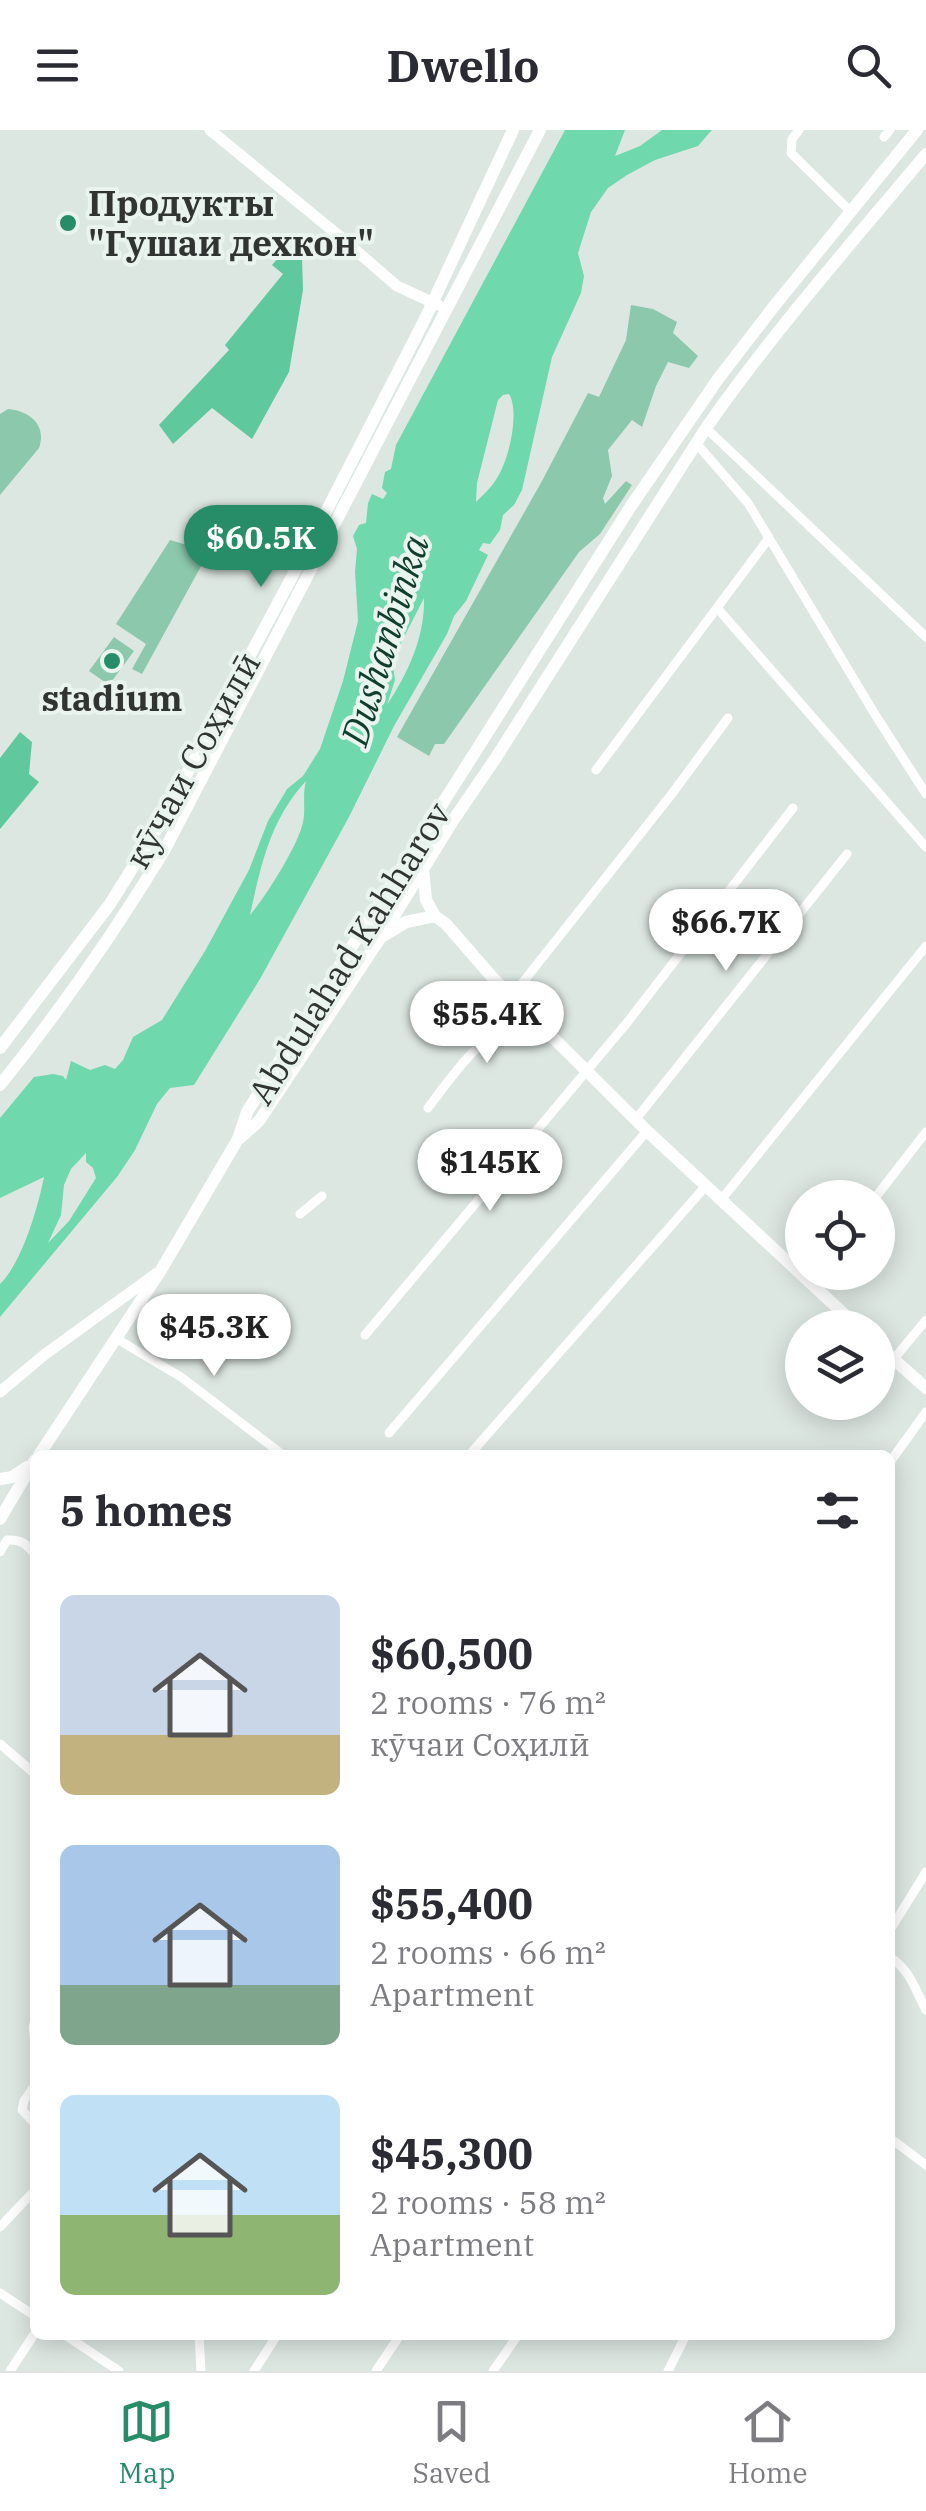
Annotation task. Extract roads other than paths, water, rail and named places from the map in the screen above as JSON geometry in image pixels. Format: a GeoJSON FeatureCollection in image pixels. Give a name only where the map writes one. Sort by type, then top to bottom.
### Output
{"type":"FeatureCollection","features":[{"type":"Feature","properties":{"kind":"main road"},"geometry":{"type":"LineString","coordinates":[[0,1085],[118,926],[164,851],[540,130]]}},
{"type":"Feature","properties":{"kind":"main road","name":"Abdulahad Kahharov"},"geometry":{"type":"LineString","coordinates":[[238,1139],[247,1112],[631,506],[775,305],[918,130]]}},
{"type":"Feature","properties":{"kind":"main road","name":"кӯчаи Соҳилӣ"},"geometry":{"type":"LineString","coordinates":[[2,1046],[110,904],[162,820],[432,302],[511,134]]}},
{"type":"Feature","properties":{"kind":"main road"},"geometry":{"type":"LineString","coordinates":[[511,134],[530,148]]}},
{"type":"Feature","properties":{"kind":"main road","name":"Abdulahad Kahharov"},"geometry":{"type":"LineString","coordinates":[[238,1139],[259,1121],[381,938],[706,428],[926,154]]}},
{"type":"Feature","properties":{"kind":"main road"},"geometry":{"type":"LineString","coordinates":[[423,867],[426,900],[434,916],[647,1131],[785,1254]]}},
{"type":"Feature","properties":{"kind":"main road"},"geometry":{"type":"LineString","coordinates":[[381,938],[406,922],[434,916]]}},
{"type":"Feature","properties":{"kind":"main road"},"geometry":{"type":"LineString","coordinates":[[2,1046],[16,1045],[22,1058]]}},
{"type":"Feature","properties":{"kind":"main road"},"geometry":{"type":"LineString","coordinates":[[41,1450],[161,1270],[238,1139]]}},
{"type":"Feature","properties":{"kind":"main road"},"geometry":{"type":"LineString","coordinates":[[825,1290],[843,1310]]}},
{"type":"Feature","properties":{"kind":"main road"},"geometry":{"type":"LineString","coordinates":[[895,1362],[926,1388]]}},
{"type":"Feature","properties":{"kind":"main road"},"geometry":{"type":"LineString","coordinates":[[0,1478],[12,1477],[30,1464]]}},
{"type":"Feature","properties":{"kind":"main road"},"geometry":{"type":"LineString","coordinates":[[0,1519],[30,1468]]}},
{"type":"Feature","properties":{"kind":"main road"},"geometry":{"type":"LineString","coordinates":[[0,1491],[22,1481]]}},
{"type":"Feature","properties":{"kind":"street"},"geometry":{"type":"LineString","coordinates":[[210,130],[397,286],[447,308]]}},
{"type":"Feature","properties":{"kind":"street"},"geometry":{"type":"LineString","coordinates":[[799,130],[792,139],[791,153],[851,212]]}},
{"type":"Feature","properties":{"kind":"street"},"geometry":{"type":"LineString","coordinates":[[706,428],[926,637]]}},
{"type":"Feature","properties":{"kind":"street"},"geometry":{"type":"LineString","coordinates":[[696,443],[748,503],[926,794]]}},
{"type":"Feature","properties":{"kind":"street"},"geometry":{"type":"LineString","coordinates":[[596,770],[769,538]]}},
{"type":"Feature","properties":{"kind":"street"},"geometry":{"type":"LineString","coordinates":[[718,609],[926,847]]}},
{"type":"Feature","properties":{"kind":"street"},"geometry":{"type":"LineString","coordinates":[[428,1108],[454,1072],[504,1025],[516,1001],[728,718]]}},
{"type":"Feature","properties":{"kind":"street"},"geometry":{"type":"LineString","coordinates":[[365,1335],[626,1024],[793,808]]}},
{"type":"Feature","properties":{"kind":"street"},"geometry":{"type":"LineString","coordinates":[[636,1119],[847,854]]}},
{"type":"Feature","properties":{"kind":"street"},"geometry":{"type":"LineString","coordinates":[[721,1200],[926,946]]}},
{"type":"Feature","properties":{"kind":"street"},"geometry":{"type":"LineString","coordinates":[[389,1434],[647,1131]]}},
{"type":"Feature","properties":{"kind":"street"},"geometry":{"type":"LineString","coordinates":[[889,1180],[926,1132]]}},
{"type":"Feature","properties":{"kind":"street"},"geometry":{"type":"LineString","coordinates":[[474,1450],[706,1187]]}},
{"type":"Feature","properties":{"kind":"street"},"geometry":{"type":"LineString","coordinates":[[300,1214],[322,1196]]}},
{"type":"Feature","properties":{"kind":"street"},"geometry":{"type":"LineString","coordinates":[[0,1392],[161,1270]]}},
{"type":"Feature","properties":{"kind":"street"},"geometry":{"type":"LineString","coordinates":[[895,1358],[926,1320]]}},
{"type":"Feature","properties":{"kind":"street"},"geometry":{"type":"LineString","coordinates":[[116,1339],[181,1378],[275,1450]]}},
{"type":"Feature","properties":{"kind":"street"},"geometry":{"type":"LineString","coordinates":[[895,1455],[926,1412]]}},
{"type":"Feature","properties":{"kind":"street"},"geometry":{"type":"LineString","coordinates":[[0,1552],[7,1540],[16,1540],[30,1549]]}},
{"type":"Feature","properties":{"kind":"street"},"geometry":{"type":"LineString","coordinates":[[0,1744],[30,1770]]}},
{"type":"Feature","properties":{"kind":"street"},"geometry":{"type":"LineString","coordinates":[[895,1922],[926,1872]]}},
{"type":"Feature","properties":{"kind":"street"},"geometry":{"type":"LineString","coordinates":[[895,1960],[903,1965],[926,2010]]}},
{"type":"Feature","properties":{"kind":"street"},"geometry":{"type":"LineString","coordinates":[[30,2093],[22,2106],[23,2114],[30,2120]]}},
{"type":"Feature","properties":{"kind":"street"},"geometry":{"type":"LineString","coordinates":[[895,2142],[926,2165]]}},
{"type":"Feature","properties":{"kind":"street"},"geometry":{"type":"LineString","coordinates":[[0,2227],[30,2195]]}},
{"type":"Feature","properties":{"kind":"street"},"geometry":{"type":"LineString","coordinates":[[0,2293],[30,2313]]}},
{"type":"Feature","properties":{"kind":"street"},"geometry":{"type":"LineString","coordinates":[[10,2371],[30,2340]]}},
{"type":"Feature","properties":{"kind":"street"},"geometry":{"type":"LineString","coordinates":[[73,2340],[119,2371]]}},
{"type":"Feature","properties":{"kind":"street"},"geometry":{"type":"LineString","coordinates":[[199,2340],[202,2371]]}},
{"type":"Feature","properties":{"kind":"street"},"geometry":{"type":"LineString","coordinates":[[254,2371],[274,2340]]}},
{"type":"Feature","properties":{"kind":"street"},"geometry":{"type":"LineString","coordinates":[[376,2371],[397,2340]]}},
{"type":"Feature","properties":{"kind":"street"},"geometry":{"type":"LineString","coordinates":[[493,2371],[515,2340]]}},
{"type":"Feature","properties":{"kind":"street"},"geometry":{"type":"LineString","coordinates":[[668,2371],[684,2340]]}},
{"type":"Feature","properties":{"kind":"water","name":"Dushanbinka"},"geometry":{"type":"Polygon","coordinates":[[[565,130],[625,130],[615,156],[640,146],[662,130],[712,130],[698,146],[655,160],[627,175],[608,188],[591,212],[578,253],[584,276],[581,293],[552,357],[522,490],[503,515],[500,530],[490,544],[483,543],[479,550],[488,555],[466,601],[394,726],[260,979],[194,1085],[170,1088],[117,1177],[0,1317],[0,1284],[22,1249],[44,1177],[0,1198],[0,1118],[34,1077],[53,1074],[66,1080],[71,1061],[90,1070],[105,1065],[115,1069],[133,1037],[162,1020],[205,951],[249,870],[268,821],[287,789],[303,776],[320,749],[358,621],[357,549],[353,536],[359,525],[366,523],[372,494],[383,499],[387,493],[382,488],[385,472],[391,469],[396,445],[565,130]],[[509,394],[498,400],[477,483],[476,502],[497,478],[509,448],[512,402],[509,394]],[[424,598],[393,665],[395,680],[387,705],[414,654],[422,627],[424,598]],[[306,781],[275,827],[250,915],[281,870],[300,832],[306,781]],[[86,1153],[71,1169],[64,1185],[61,1215],[48,1243],[69,1221],[96,1178],[86,1162],[86,1153]]]}},
{"type":"Feature","properties":{"kind":"place","name":"Продукты \"Гушаи дехкон\""},"geometry":{"type":"Point","coordinates":[68,223]}},
{"type":"Feature","properties":{"kind":"place","name":"stadium"},"geometry":{"type":"Point","coordinates":[112,661]}}]}
